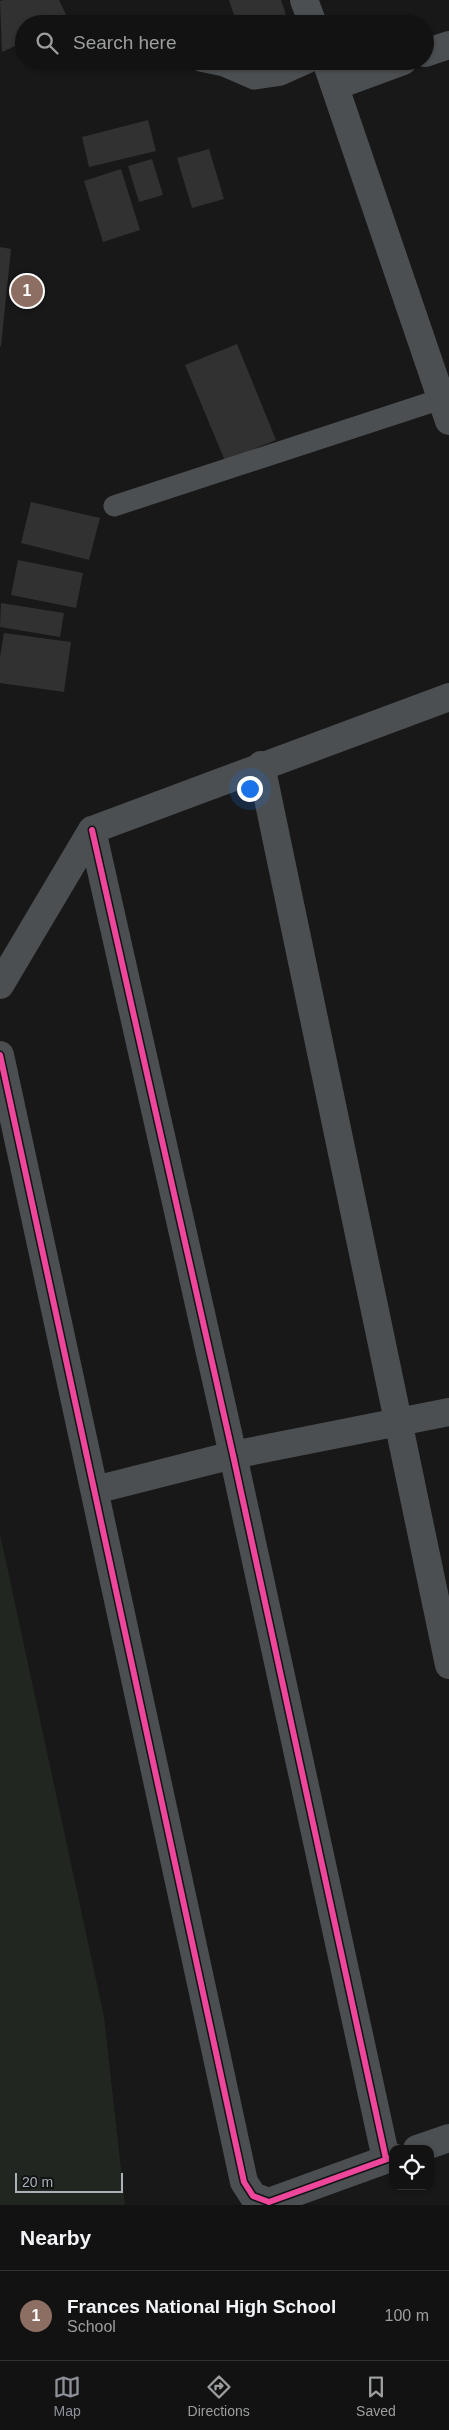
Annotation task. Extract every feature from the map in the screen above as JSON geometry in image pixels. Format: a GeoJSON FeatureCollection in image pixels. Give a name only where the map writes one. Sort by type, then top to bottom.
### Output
{"type":"FeatureCollection","features":[{"type":"Feature","properties":{"kind":"street"},"geometry":{"type":"LineString","coordinates":[[304,0],[310,15]]}},
{"type":"Feature","properties":{"kind":"street"},"geometry":{"type":"LineString","coordinates":[[434,50],[449,45]]}},
{"type":"Feature","properties":{"kind":"street"},"geometry":{"type":"LineString","coordinates":[[352,70],[330,74],[445,410]]}},
{"type":"Feature","properties":{"kind":"street"},"geometry":{"type":"LineString","coordinates":[[0,985],[92,830],[261,765],[449,697]]}},
{"type":"Feature","properties":{"kind":"street"},"geometry":{"type":"LineString","coordinates":[[261,765],[449,1665]]}},
{"type":"Feature","properties":{"kind":"street"},"geometry":{"type":"LineString","coordinates":[[0,1055],[244,2182],[253,2196],[269,2202],[389,2158],[234,1455],[92,830]]}},
{"type":"Feature","properties":{"kind":"street"},"geometry":{"type":"LineString","coordinates":[[94,1490],[234,1455],[449,1412]]}},
{"type":"Feature","properties":{"kind":"street"},"geometry":{"type":"LineString","coordinates":[[428,2145],[449,2138]]}},
{"type":"Feature","properties":{"kind":"lane"},"geometry":{"type":"LineString","coordinates":[[233,70],[254,79],[281,74],[291,70]]}},
{"type":"Feature","properties":{"kind":"lane"},"geometry":{"type":"LineString","coordinates":[[114,506],[445,410]]}},
{"type":"Feature","properties":{"kind":"shaded area"},"geometry":{"type":"Polygon","coordinates":[[[0,1534],[104,2017],[125,2205],[0,2205],[0,1534]]]}},
{"type":"Feature","properties":{"kind":"building"},"geometry":{"type":"Polygon","coordinates":[[[59,0],[66,15],[15,15],[15,46],[2,52],[0,1],[59,0]]]}},
{"type":"Feature","properties":{"kind":"building"},"geometry":{"type":"Polygon","coordinates":[[[229,0],[281,0],[286,15],[234,15],[229,0]]]}},
{"type":"Feature","properties":{"kind":"building"},"geometry":{"type":"Polygon","coordinates":[[[148,120],[156,151],[89,167],[82,137],[148,120]]]}},
{"type":"Feature","properties":{"kind":"building"},"geometry":{"type":"Polygon","coordinates":[[[209,149],[224,199],[192,208],[177,158],[209,149]]]}},
{"type":"Feature","properties":{"kind":"building"},"geometry":{"type":"Polygon","coordinates":[[[152,159],[163,195],[139,202],[128,166],[152,159]]]}},
{"type":"Feature","properties":{"kind":"building"},"geometry":{"type":"Polygon","coordinates":[[[121,169],[140,230],[103,242],[84,181],[121,169]]]}},
{"type":"Feature","properties":{"kind":"building"},"geometry":{"type":"Polygon","coordinates":[[[0,247],[11,249],[1,346],[0,346],[0,247]]]}},
{"type":"Feature","properties":{"kind":"building"},"geometry":{"type":"Polygon","coordinates":[[[237,344],[276,440],[225,461],[185,365],[237,344]]]}},
{"type":"Feature","properties":{"kind":"building"},"geometry":{"type":"Polygon","coordinates":[[[31,502],[100,518],[89,560],[21,543],[31,502]]]}},
{"type":"Feature","properties":{"kind":"building"},"geometry":{"type":"Polygon","coordinates":[[[18,560],[83,573],[76,608],[11,595],[18,560]]]}},
{"type":"Feature","properties":{"kind":"building"},"geometry":{"type":"Polygon","coordinates":[[[1,603],[64,613],[60,637],[0,627],[1,603]]]}},
{"type":"Feature","properties":{"kind":"building"},"geometry":{"type":"Polygon","coordinates":[[[4,633],[71,642],[64,692],[0,683],[0,657],[4,633]]]}},
{"type":"Feature","properties":{"kind":"cycle path"},"geometry":{"type":"LineString","coordinates":[[92,830],[233,1455],[386,2159]]}},
{"type":"Feature","properties":{"kind":"cycle path"},"geometry":{"type":"LineString","coordinates":[[0,1055],[244,2182],[253,2196],[269,2202],[389,2158]]}},
{"type":"Feature","properties":{"kind":"place","name":"Frances National High School"},"geometry":{"type":"Point","coordinates":[27,291]}}]}
